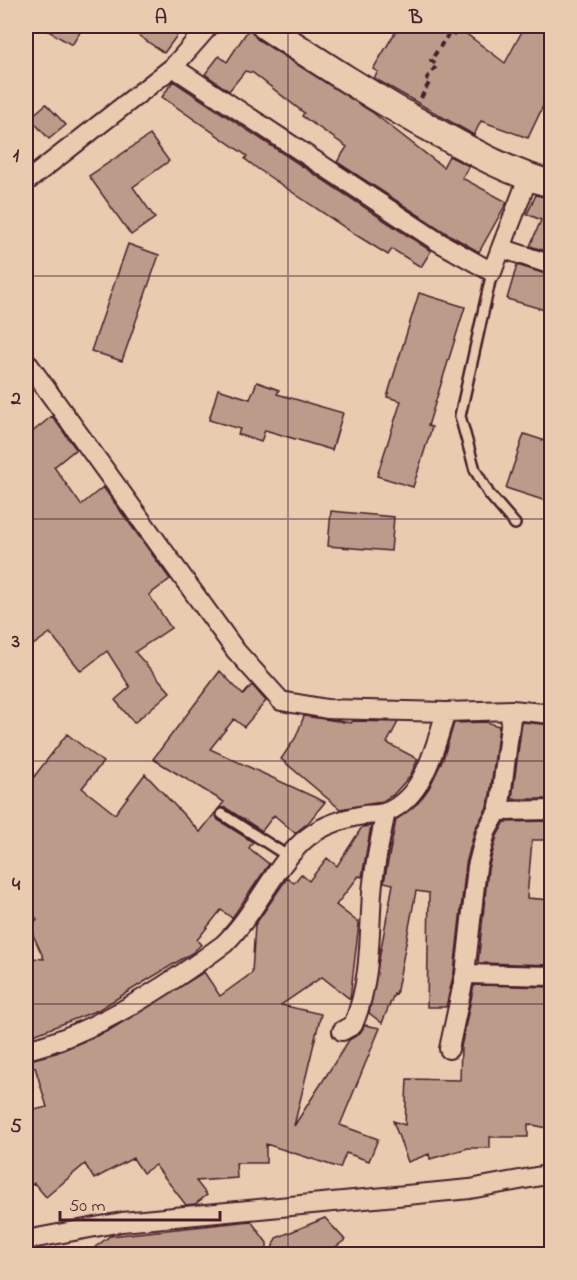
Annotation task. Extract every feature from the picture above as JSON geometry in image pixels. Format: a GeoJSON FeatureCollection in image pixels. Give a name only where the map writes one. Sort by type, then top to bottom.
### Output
{"type":"FeatureCollection","features":[{"type":"Feature","properties":{"kind":"street"},"geometry":{"type":"LineString","coordinates":[[26,182],[173,67],[209,26]]}},
{"type":"Feature","properties":{"kind":"street"},"geometry":{"type":"LineString","coordinates":[[173,67],[436,241],[492,272],[501,248],[540,181],[368,94],[264,26]]}},
{"type":"Feature","properties":{"kind":"street"},"geometry":{"type":"LineString","coordinates":[[501,248],[552,265]]}},
{"type":"Feature","properties":{"kind":"street"},"geometry":{"type":"LineString","coordinates":[[26,361],[236,651],[281,701],[292,705],[327,709],[446,712],[512,710],[552,714]]}},
{"type":"Feature","properties":{"kind":"street"},"geometry":{"type":"LineString","coordinates":[[449,1049],[465,974],[477,867],[486,832],[498,811],[512,710]]}},
{"type":"Feature","properties":{"kind":"street"},"geometry":{"type":"LineString","coordinates":[[26,1050],[65,1037],[111,1015],[202,960],[239,930],[289,857],[302,842],[324,826],[339,820],[386,812],[401,802],[417,785],[430,762],[446,712]]}},
{"type":"Feature","properties":{"kind":"street"},"geometry":{"type":"LineString","coordinates":[[498,811],[552,810]]}},
{"type":"Feature","properties":{"kind":"street"},"geometry":{"type":"LineString","coordinates":[[342,1031],[353,1025],[363,993],[368,966],[375,865],[386,812]]}},
{"type":"Feature","properties":{"kind":"street"},"geometry":{"type":"LineString","coordinates":[[465,974],[552,976]]}},
{"type":"Feature","properties":{"kind":"street"},"geometry":{"type":"LineString","coordinates":[[26,1240],[122,1222],[470,1189],[552,1174]]}},
{"type":"Feature","properties":{"kind":"lane"},"geometry":{"type":"LineString","coordinates":[[492,272],[460,416],[475,470],[489,494],[515,524]]}},
{"type":"Feature","properties":{"kind":"lane"},"geometry":{"type":"LineString","coordinates":[[222,814],[289,857]]}},
{"type":"Feature","properties":{"kind":"path"},"geometry":{"type":"LineString","coordinates":[[410,117],[430,81],[427,78],[437,65],[430,60],[448,35],[452,37],[460,26]]}},
{"type":"Feature","properties":{"kind":"building"},"geometry":{"type":"Polygon","coordinates":[[[40,26],[84,26],[72,45],[40,26]]]}},
{"type":"Feature","properties":{"kind":"building"},"geometry":{"type":"Polygon","coordinates":[[[125,26],[184,26],[164,53],[125,26]]]}},
{"type":"Feature","properties":{"kind":"building"},"geometry":{"type":"Polygon","coordinates":[[[399,26],[456,26],[505,63],[525,26],[552,26],[552,87],[528,138],[481,121],[474,135],[374,78],[378,72],[373,69],[399,26]]]}},
{"type":"Feature","properties":{"kind":"building"},"geometry":{"type":"Polygon","coordinates":[[[250,27],[257,39],[372,112],[443,167],[449,156],[469,166],[462,178],[507,202],[479,252],[337,162],[347,147],[302,116],[304,113],[253,73],[245,71],[229,91],[205,74],[219,56],[227,62],[250,27]]]}},
{"type":"Feature","properties":{"kind":"building"},"geometry":{"type":"Polygon","coordinates":[[[173,81],[431,251],[421,267],[392,249],[388,255],[353,233],[258,169],[245,159],[247,156],[162,97],[173,81]]]}},
{"type":"Feature","properties":{"kind":"building"},"geometry":{"type":"Polygon","coordinates":[[[46,104],[66,125],[49,139],[30,118],[46,104]]]}},
{"type":"Feature","properties":{"kind":"building"},"geometry":{"type":"Polygon","coordinates":[[[150,135],[169,161],[133,187],[155,218],[131,235],[89,176],[150,135]]]}},
{"type":"Feature","properties":{"kind":"building"},"geometry":{"type":"Polygon","coordinates":[[[536,195],[552,199],[552,253],[530,246],[541,220],[527,214],[536,195]]]}},
{"type":"Feature","properties":{"kind":"building"},"geometry":{"type":"Polygon","coordinates":[[[128,244],[159,255],[122,361],[91,351],[128,244]]]}},
{"type":"Feature","properties":{"kind":"building"},"geometry":{"type":"Polygon","coordinates":[[[517,265],[552,276],[552,312],[507,299],[517,265]]]}},
{"type":"Feature","properties":{"kind":"building"},"geometry":{"type":"Polygon","coordinates":[[[419,293],[465,307],[428,426],[432,427],[413,487],[377,476],[401,401],[387,397],[419,293]]]}},
{"type":"Feature","properties":{"kind":"building"},"geometry":{"type":"Polygon","coordinates":[[[257,382],[279,390],[277,394],[343,413],[332,450],[265,430],[261,442],[238,434],[240,429],[209,420],[218,389],[250,399],[257,382]]]}},
{"type":"Feature","properties":{"kind":"building"},"geometry":{"type":"Polygon","coordinates":[[[52,416],[76,449],[54,467],[81,505],[103,487],[170,579],[149,595],[171,628],[135,652],[170,692],[134,723],[115,700],[130,687],[107,651],[81,671],[50,633],[26,650],[26,437],[52,416]]]}},
{"type":"Feature","properties":{"kind":"building"},"geometry":{"type":"Polygon","coordinates":[[[524,434],[552,443],[552,503],[506,488],[524,434]]]}},
{"type":"Feature","properties":{"kind":"building"},"geometry":{"type":"Polygon","coordinates":[[[331,511],[394,517],[391,551],[328,546],[331,511]]]}},
{"type":"Feature","properties":{"kind":"building"},"geometry":{"type":"Polygon","coordinates":[[[220,671],[243,695],[252,685],[266,701],[244,727],[234,719],[210,749],[325,802],[308,823],[295,833],[274,815],[262,831],[226,808],[219,808],[224,802],[153,759],[220,671]]]}},
{"type":"Feature","properties":{"kind":"building"},"geometry":{"type":"Polygon","coordinates":[[[304,716],[351,723],[353,721],[398,722],[387,743],[418,759],[410,776],[393,795],[381,802],[340,809],[281,759],[296,737],[304,716]]]}},
{"type":"Feature","properties":{"kind":"building"},"geometry":{"type":"Polygon","coordinates":[[[486,722],[499,726],[490,795],[487,807],[475,829],[466,864],[454,972],[446,1007],[427,1007],[429,893],[416,891],[396,995],[394,994],[382,1023],[369,1013],[393,884],[384,882],[396,820],[418,803],[429,788],[443,759],[454,723],[486,722]]]}},
{"type":"Feature","properties":{"kind":"building"},"geometry":{"type":"Polygon","coordinates":[[[522,722],[552,725],[552,799],[512,799],[522,722]]]}},
{"type":"Feature","properties":{"kind":"building"},"geometry":{"type":"Polygon","coordinates":[[[67,734],[103,762],[82,788],[115,814],[145,774],[200,832],[215,813],[218,820],[253,842],[249,848],[269,864],[232,918],[221,910],[197,940],[201,945],[192,953],[98,1010],[26,1038],[26,974],[30,975],[31,958],[44,959],[28,924],[37,920],[26,902],[26,787],[67,734]]]}},
{"type":"Feature","properties":{"kind":"building"},"geometry":{"type":"Polygon","coordinates":[[[550,821],[550,840],[532,840],[527,898],[552,900],[552,965],[478,963],[488,869],[497,836],[505,822],[550,821]]]}},
{"type":"Feature","properties":{"kind":"building"},"geometry":{"type":"Polygon","coordinates":[[[371,826],[362,877],[359,876],[336,905],[359,923],[350,999],[322,977],[281,1005],[321,1014],[294,1126],[349,1040],[359,1034],[365,1025],[380,1028],[340,1125],[378,1139],[369,1161],[346,1153],[340,1168],[266,1144],[266,1163],[236,1163],[237,1178],[196,1181],[207,1195],[195,1204],[186,1205],[155,1165],[143,1173],[133,1158],[94,1179],[85,1164],[46,1197],[34,1183],[26,1190],[26,1112],[47,1107],[35,1067],[26,1069],[26,1061],[56,1053],[108,1031],[204,972],[220,996],[252,973],[255,925],[287,878],[294,883],[301,874],[309,881],[327,858],[337,866],[362,827],[371,826]]]}},
{"type":"Feature","properties":{"kind":"building"},"geometry":{"type":"Polygon","coordinates":[[[474,985],[552,987],[552,1129],[528,1124],[528,1137],[490,1137],[490,1148],[468,1148],[430,1159],[429,1154],[408,1162],[393,1121],[405,1125],[407,1079],[460,1080],[461,1047],[474,985]]]}},
{"type":"Feature","properties":{"kind":"building"},"geometry":{"type":"Polygon","coordinates":[[[325,1218],[345,1240],[326,1254],[270,1254],[276,1238],[325,1218]]]}},
{"type":"Feature","properties":{"kind":"building"},"geometry":{"type":"Polygon","coordinates":[[[251,1221],[267,1243],[267,1254],[86,1254],[110,1236],[251,1221]]]}}]}
